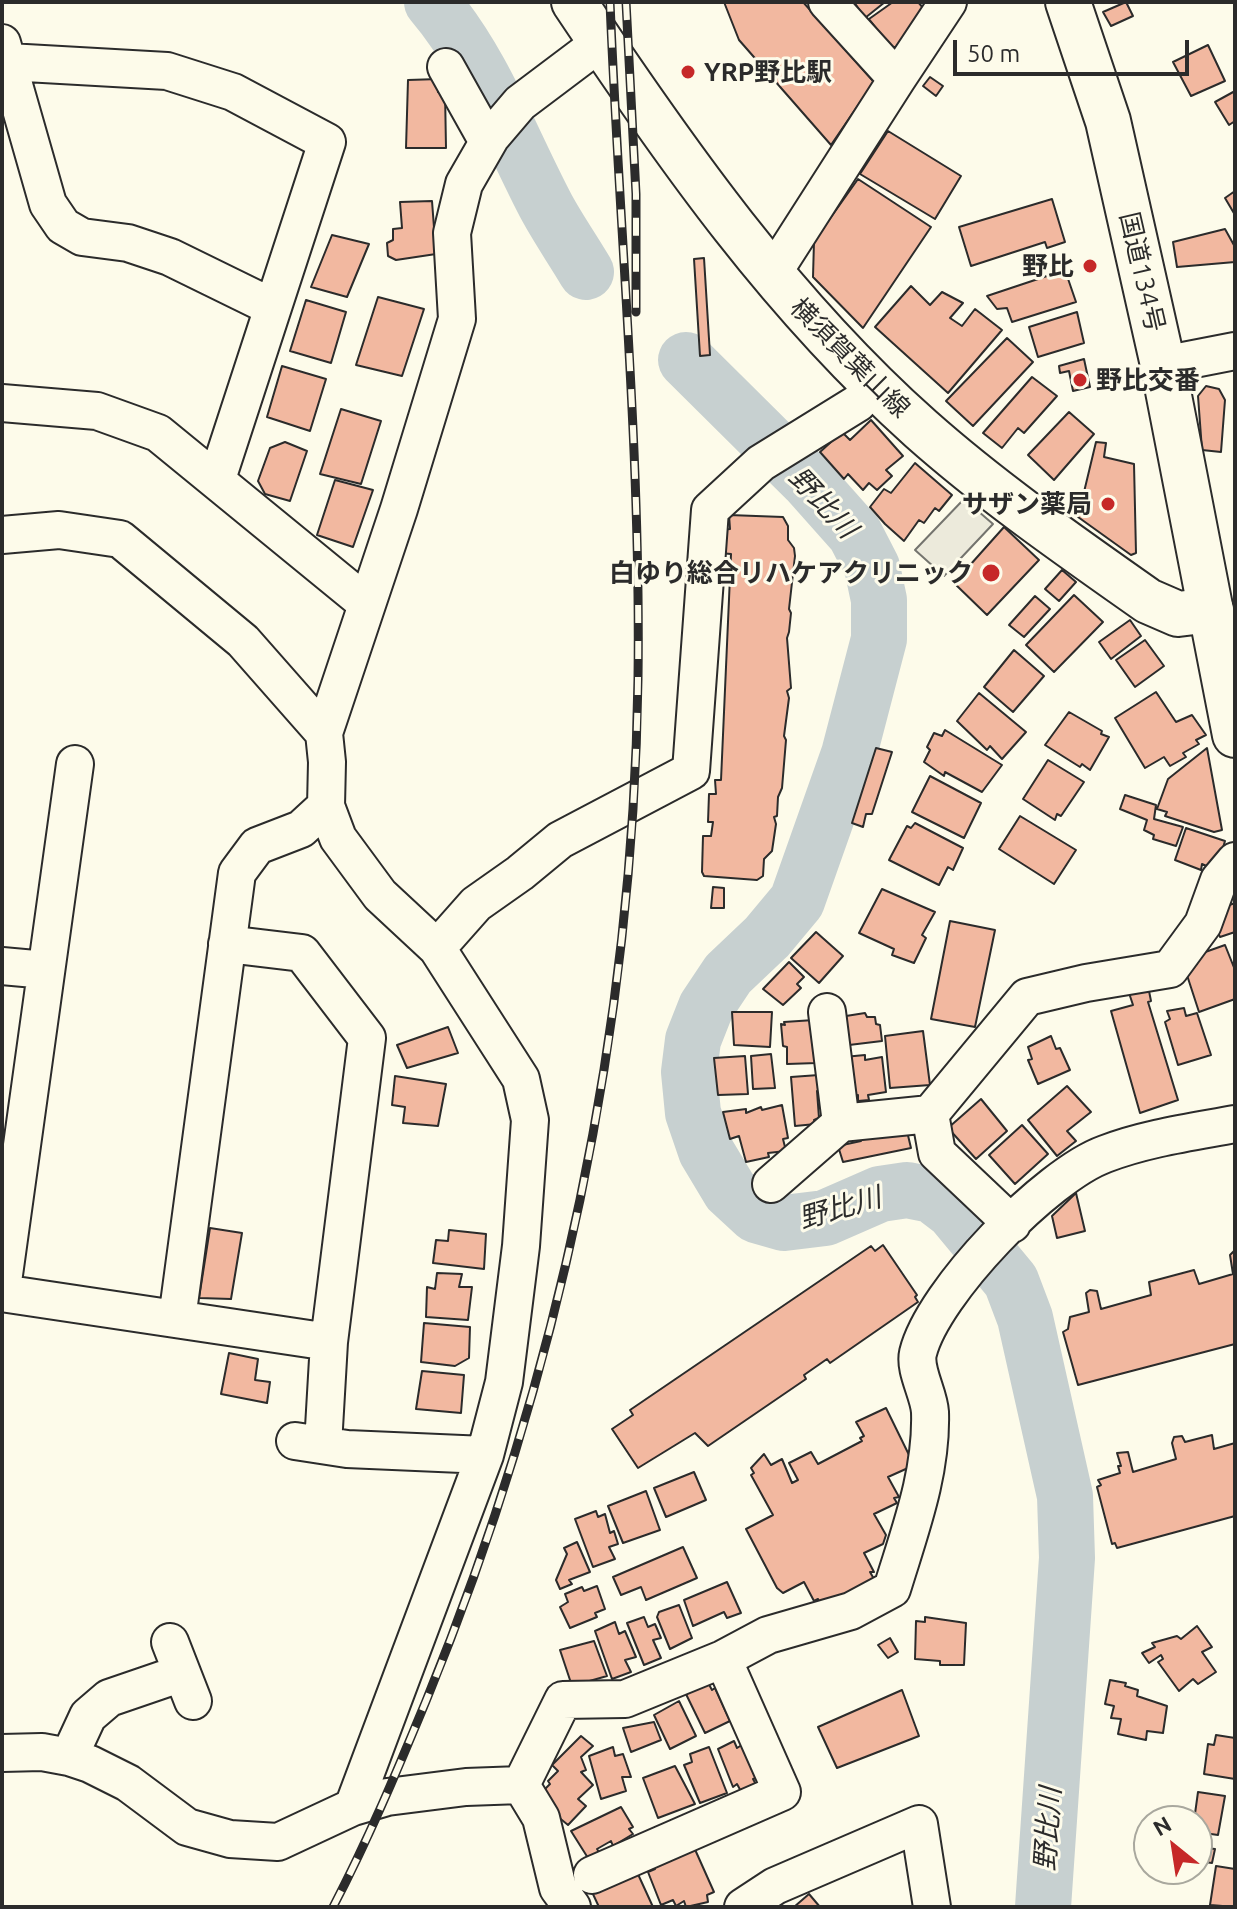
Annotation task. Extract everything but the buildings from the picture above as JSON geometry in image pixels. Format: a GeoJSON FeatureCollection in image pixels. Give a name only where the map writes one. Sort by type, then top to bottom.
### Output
{"type":"FeatureCollection","features":[{"type":"Feature","properties":{"kind":"main road","name":"横須賀葉山線"},"geometry":{"type":"LineString","coordinates":[[574,2],[663,132],[771,276],[920,428],[983,482],[1148,601],[1178,614],[1211,610]]}},
{"type":"Feature","properties":{"kind":"main road","name":"国道134号"},"geometry":{"type":"LineString","coordinates":[[1068,2],[1108,121],[1163,365],[1235,735]]}},
{"type":"Feature","properties":{"kind":"street"},"geometry":{"type":"LineString","coordinates":[[827,2],[897,79]]}},
{"type":"Feature","properties":{"kind":"street"},"geometry":{"type":"LineString","coordinates":[[771,276],[948,2]]}},
{"type":"Feature","properties":{"kind":"street"},"geometry":{"type":"LineString","coordinates":[[353,1807],[485,1455],[504,1382],[521,1246],[530,1120],[521,1079],[437,948],[380,895],[338,838],[326,806],[324,733],[399,509],[457,319],[452,233],[464,184],[489,140],[520,103],[601,42]]}},
{"type":"Feature","properties":{"kind":"street"},"geometry":{"type":"LineString","coordinates":[[217,479],[327,142],[233,92],[167,71],[5,52],[48,204],[63,226],[82,237],[128,243],[170,257],[272,307]]}},
{"type":"Feature","properties":{"kind":"street"},"geometry":{"type":"LineString","coordinates":[[446,67],[489,140]]}},
{"type":"Feature","properties":{"kind":"street"},"geometry":{"type":"LineString","coordinates":[[1163,365],[1235,351]]}},
{"type":"Feature","properties":{"kind":"street"},"geometry":{"type":"LineString","coordinates":[[437,948],[476,904],[560,840],[691,771],[710,510],[761,463],[858,403],[874,384]]}},
{"type":"Feature","properties":{"kind":"street"},"geometry":{"type":"LineString","coordinates":[[2,403],[97,411],[158,433],[367,604]]}},
{"type":"Feature","properties":{"kind":"street"},"geometry":{"type":"LineString","coordinates":[[2,535],[59,530],[120,539],[243,641],[324,733]]}},
{"type":"Feature","properties":{"kind":"street"},"geometry":{"type":"LineString","coordinates":[[75,764],[2,1291],[329,1342]]}},
{"type":"Feature","properties":{"kind":"street"},"geometry":{"type":"LineString","coordinates":[[177,1319],[237,873],[257,846],[301,829],[326,806]]}},
{"type":"Feature","properties":{"kind":"street"},"geometry":{"type":"LineString","coordinates":[[771,1184],[841,1123],[930,1114],[1027,997],[1086,983],[1170,969],[1203,924],[1219,880],[1235,861]]}},
{"type":"Feature","properties":{"kind":"street"},"geometry":{"type":"LineString","coordinates":[[227,944],[302,953],[367,1038],[329,1342],[309,1443],[485,1455]]}},
{"type":"Feature","properties":{"kind":"street"},"geometry":{"type":"LineString","coordinates":[[2,966],[46,970]]}},
{"type":"Feature","properties":{"kind":"street"},"geometry":{"type":"LineString","coordinates":[[827,1012],[841,1123]]}},
{"type":"Feature","properties":{"kind":"street"},"geometry":{"type":"LineString","coordinates":[[930,1114],[937,1153],[1005,1231]]}},
{"type":"Feature","properties":{"kind":"street"},"geometry":{"type":"LineString","coordinates":[[521,1785],[563,1700],[625,1699],[723,1659],[768,1635],[851,1611],[892,1589],[926,1476],[930,1409],[917,1356],[932,1320],[968,1270],[1054,1182],[1103,1154],[1143,1142],[1235,1124]]}},
{"type":"Feature","properties":{"kind":"street"},"geometry":{"type":"LineString","coordinates":[[592,1875],[782,1792],[723,1659]]}},
{"type":"Feature","properties":{"kind":"street"},"geometry":{"type":"LineString","coordinates":[[69,1757],[88,1716],[109,1698],[181,1672]]}},
{"type":"Feature","properties":{"kind":"street"},"geometry":{"type":"LineString","coordinates":[[2,1753],[42,1752],[69,1757],[128,1783],[187,1827],[230,1839],[278,1842],[353,1807],[387,1797],[521,1785]]}},
{"type":"Feature","properties":{"kind":"street"},"geometry":{"type":"LineString","coordinates":[[521,1785],[541,1818],[558,1888],[572,1907]]}},
{"type":"Feature","properties":{"kind":"street"},"geometry":{"type":"LineString","coordinates":[[743,1907],[775,1886],[919,1824],[932,1907]]}},
{"type":"Feature","properties":{"kind":"shaded area"},"geometry":{"type":"Polygon","coordinates":[[[964,499],[993,524],[944,576],[915,550],[964,499]]]}},
{"type":"Feature","properties":{"kind":"waterway","name":"野比川"},"geometry":{"type":"LineString","coordinates":[[432,2],[467,50],[547,208],[586,272]]}},
{"type":"Feature","properties":{"kind":"waterway","name":"野比川"},"geometry":{"type":"LineString","coordinates":[[686,360],[807,480],[855,534],[872,567],[879,600],[879,639],[849,754],[797,901],[767,937],[728,974],[706,1007],[693,1040],[689,1072],[693,1113],[706,1151],[730,1191],[756,1215],[784,1223],[825,1218],[880,1194],[907,1190],[932,1195],[953,1211],[1011,1281],[1025,1318],[1065,1496],[1067,1558],[1043,1907]]}},
{"type":"Feature","properties":{"kind":"railway"},"geometry":{"type":"LineString","coordinates":[[333,1907],[370,1831],[426,1701],[473,1578],[515,1454],[550,1328],[580,1200],[604,1071],[621,941],[633,810],[638,679],[633,425],[610,2]]}},
{"type":"Feature","properties":{"kind":"railway"},"geometry":{"type":"LineString","coordinates":[[626,2],[636,194],[636,312]]}},
{"type":"Feature","properties":{"kind":"place","name":"YRP野比駅"},"geometry":{"type":"Point","coordinates":[688,72]}},
{"type":"Feature","properties":{"kind":"place","name":"野比"},"geometry":{"type":"Point","coordinates":[1090,266]}},
{"type":"Feature","properties":{"kind":"place","name":"野比交番"},"geometry":{"type":"Point","coordinates":[1080,380]}},
{"type":"Feature","properties":{"kind":"place","name":"サザン薬局"},"geometry":{"type":"Point","coordinates":[1108,504]}},
{"type":"Feature","properties":{"kind":"place","name":"白ゆり総合リハケアクリニック"},"geometry":{"type":"Point","coordinates":[991,573]}}]}
